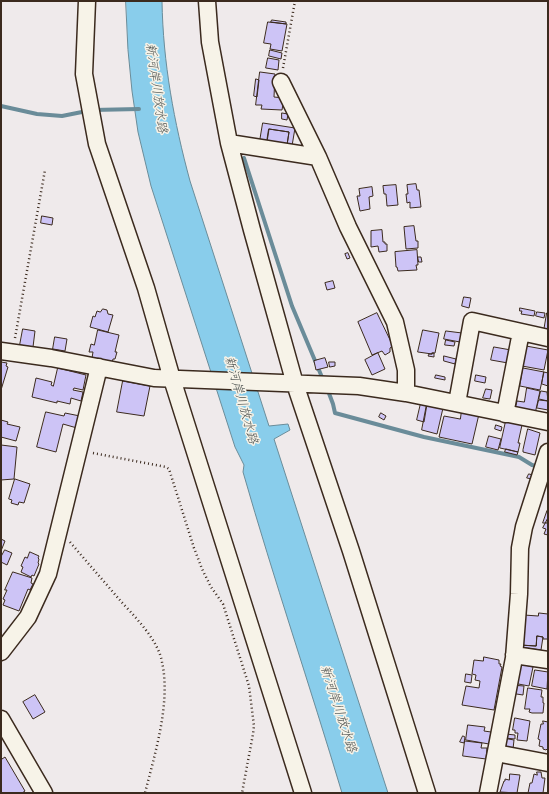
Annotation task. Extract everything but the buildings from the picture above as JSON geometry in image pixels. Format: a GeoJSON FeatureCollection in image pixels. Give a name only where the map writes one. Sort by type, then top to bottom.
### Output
{"type":"FeatureCollection","features":[{"type":"Feature","properties":{"kind":"street"},"geometry":{"type":"LineString","coordinates":[[87,1],[84,74],[97,144],[177,379],[303,793]]}},
{"type":"Feature","properties":{"kind":"street"},"geometry":{"type":"LineString","coordinates":[[207,1],[210,42],[229,143],[291,383],[369,608],[427,793]]}},
{"type":"Feature","properties":{"kind":"street"},"geometry":{"type":"LineString","coordinates":[[281,82],[318,157],[348,227],[395,322],[406,370],[406,393]]}},
{"type":"Feature","properties":{"kind":"street"},"geometry":{"type":"LineString","coordinates":[[229,143],[318,157]]}},
{"type":"Feature","properties":{"kind":"street"},"geometry":{"type":"LineString","coordinates":[[457,403],[472,321],[548,338]]}},
{"type":"Feature","properties":{"kind":"street"},"geometry":{"type":"LineString","coordinates":[[505,414],[521,332]]}},
{"type":"Feature","properties":{"kind":"street"},"geometry":{"type":"LineString","coordinates":[[7,352],[99,367],[134,375],[177,379],[359,386],[406,393],[548,422]]}},
{"type":"Feature","properties":{"kind":"street"},"geometry":{"type":"LineString","coordinates":[[1,652],[28,617],[48,574],[99,367]]}},
{"type":"Feature","properties":{"kind":"street"},"geometry":{"type":"LineString","coordinates":[[488,793],[514,655],[519,594],[520,548],[524,527],[544,480],[548,452]]}},
{"type":"Feature","properties":{"kind":"street"},"geometry":{"type":"LineString","coordinates":[[514,655],[548,660]]}},
{"type":"Feature","properties":{"kind":"street"},"geometry":{"type":"LineString","coordinates":[[1,719],[44,793]]}},
{"type":"Feature","properties":{"kind":"street"},"geometry":{"type":"LineString","coordinates":[[496,753],[548,762]]}},
{"type":"Feature","properties":{"kind":"path"},"geometry":{"type":"LineString","coordinates":[[281,82],[296,1]]}},
{"type":"Feature","properties":{"kind":"path"},"geometry":{"type":"LineString","coordinates":[[7,352],[45,170]]}},
{"type":"Feature","properties":{"kind":"path"},"geometry":{"type":"LineString","coordinates":[[78,450],[166,467],[169,470],[202,569],[211,587],[223,604],[249,686],[254,726],[242,793]]}},
{"type":"Feature","properties":{"kind":"path"},"geometry":{"type":"LineString","coordinates":[[60,530],[140,624],[157,646],[162,661],[165,683],[164,708],[145,793]]}},
{"type":"Feature","properties":{"kind":"water","name":"新河岸川放水路"},"geometry":{"type":"Polygon","coordinates":[[[126,1],[162,1],[170,92],[190,181],[269,426],[288,424],[290,430],[274,439],[388,793],[342,793],[243,472],[244,465],[235,447],[151,186],[138,132],[132,91],[128,50],[126,1]]]}},
{"type":"Feature","properties":{"kind":"waterway"},"geometry":{"type":"LineString","coordinates":[[1,106],[37,114],[62,116],[87,111]]}},
{"type":"Feature","properties":{"kind":"waterway"},"geometry":{"type":"LineString","coordinates":[[93,110],[139,109]]}},
{"type":"Feature","properties":{"kind":"waterway"},"geometry":{"type":"LineString","coordinates":[[244,158],[292,306],[324,382]]}},
{"type":"Feature","properties":{"kind":"waterway"},"geometry":{"type":"LineString","coordinates":[[327,388],[335,413],[424,437],[519,457],[532,465],[540,467]]}}]}
